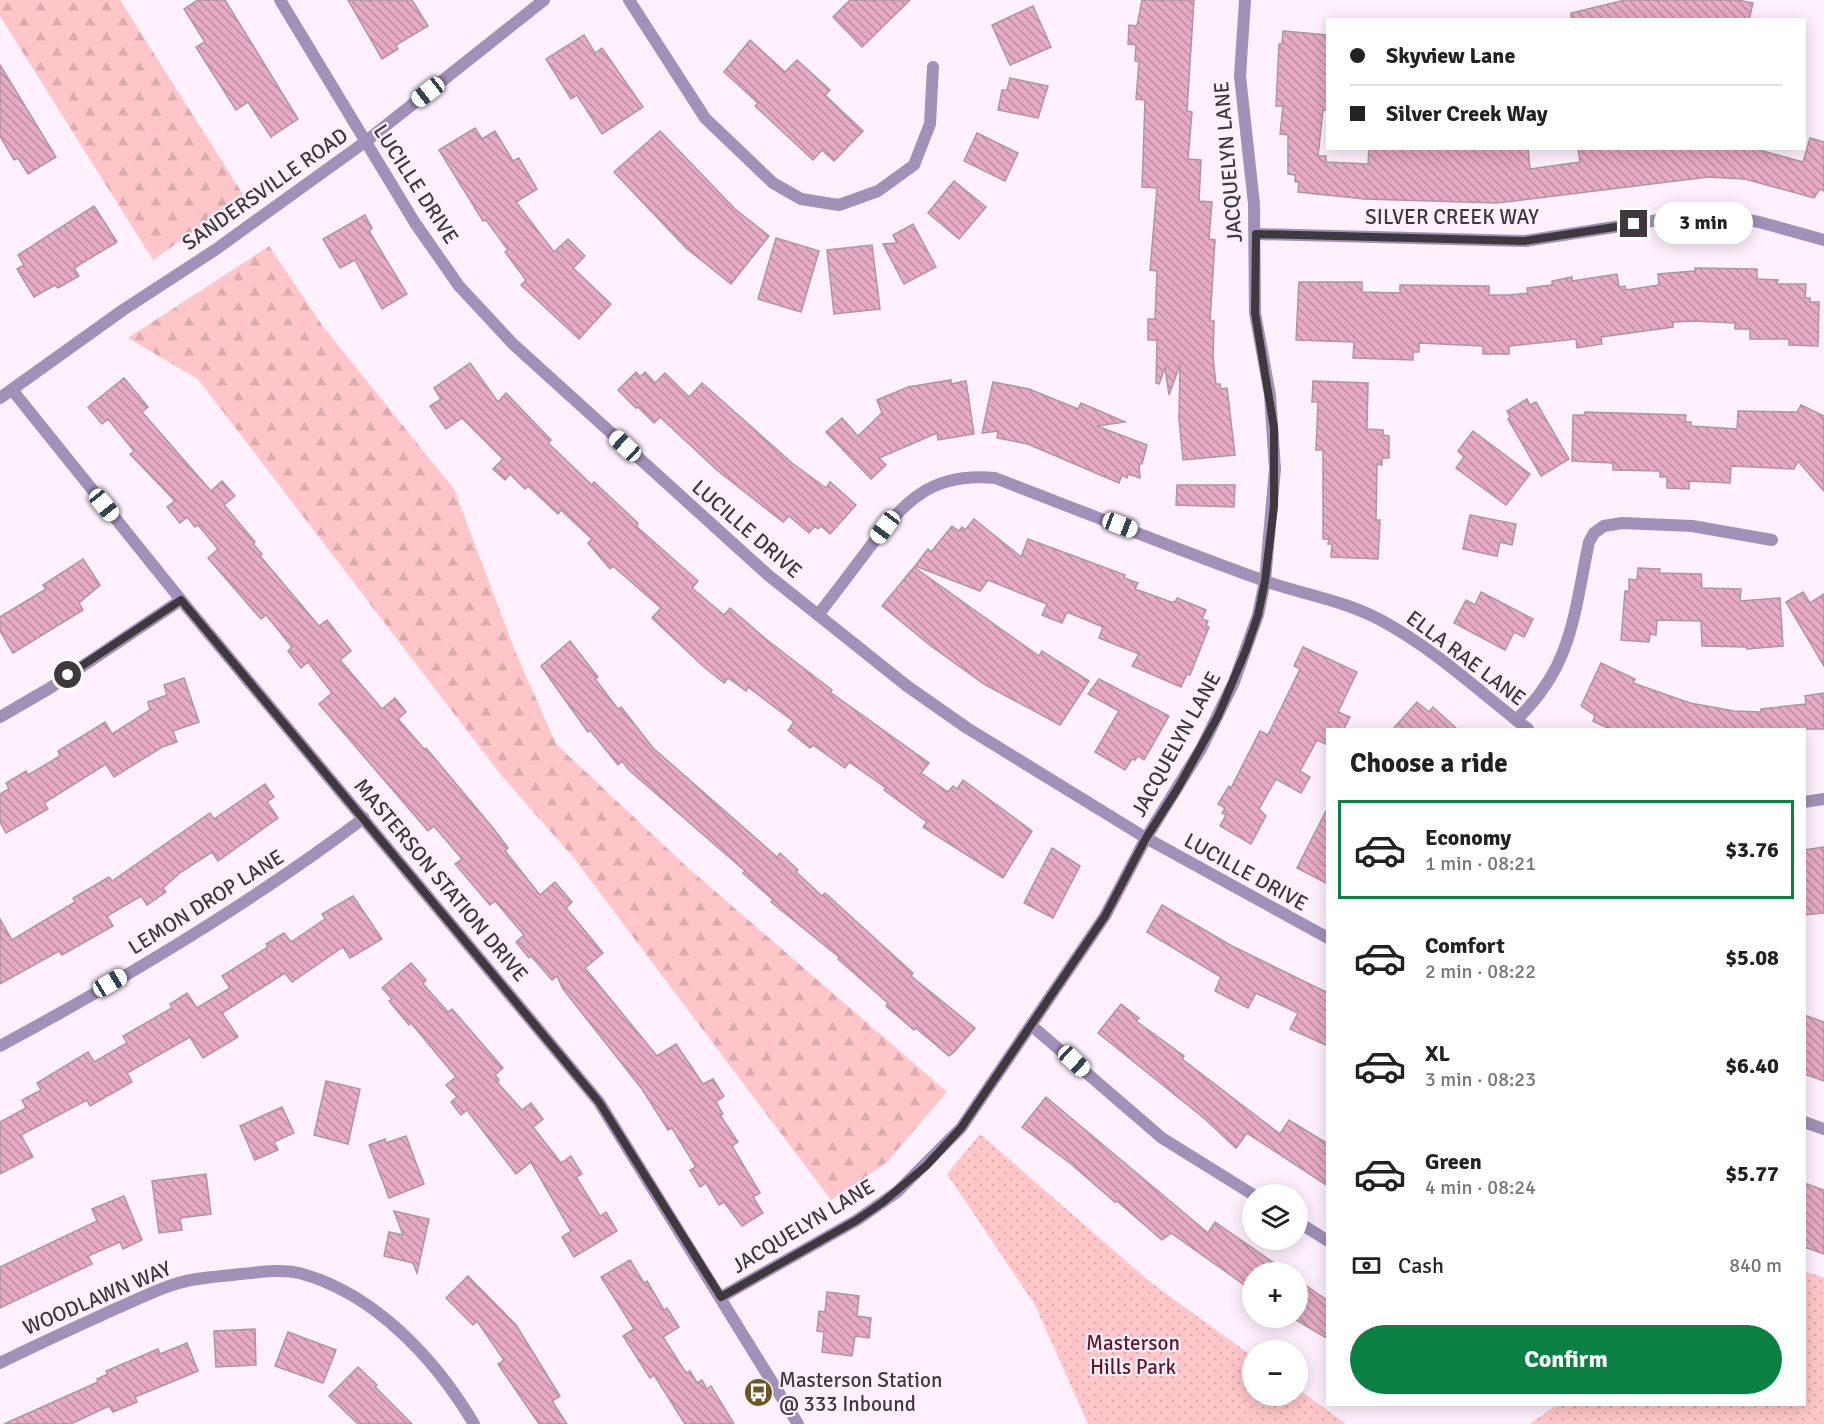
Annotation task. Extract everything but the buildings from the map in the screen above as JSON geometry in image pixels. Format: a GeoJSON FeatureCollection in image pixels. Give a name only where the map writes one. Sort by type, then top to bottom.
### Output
{"type":"FeatureCollection","features":[{"type":"Feature","properties":{"kind":"street","name":"LUCILLE DRIVE"},"geometry":{"type":"LineString","coordinates":[[280,0],[415,223],[459,286],[513,344],[768,575],[907,686],[967,728],[1146,838],[1326,937]]}},
{"type":"Feature","properties":{"kind":"street","name":"SANDERSVILLE ROAD"},"geometry":{"type":"LineString","coordinates":[[0,398],[13,391],[123,310],[215,250],[365,142],[544,0]]}},
{"type":"Feature","properties":{"kind":"street"},"geometry":{"type":"LineString","coordinates":[[629,0],[705,118],[773,183],[801,199],[839,205],[878,191],[914,165],[930,124],[933,68]]}},
{"type":"Feature","properties":{"kind":"street","name":"JACQUELYN LANE"},"geometry":{"type":"LineString","coordinates":[[721,1297],[857,1220],[897,1192],[961,1128],[1105,916],[1146,838],[1200,749],[1234,682],[1258,615],[1265,581],[1275,469],[1270,395],[1255,313],[1256,234],[1240,76],[1245,0]]}},
{"type":"Feature","properties":{"kind":"street","name":"SILVER CREEK WAY"},"geometry":{"type":"LineString","coordinates":[[1256,234],[1524,241],[1678,218],[1724,216],[1759,222],[1824,240]]}},
{"type":"Feature","properties":{"kind":"street","name":"MASTERSON STATION DRIVE"},"geometry":{"type":"LineString","coordinates":[[13,391],[181,600],[599,1102],[798,1424]]}},
{"type":"Feature","properties":{"kind":"street","name":"ELLA RAE LANE"},"geometry":{"type":"LineString","coordinates":[[818,615],[895,514],[912,498],[928,488],[962,477],[995,478],[1265,581],[1336,601],[1386,622],[1439,657],[1527,728]]}},
{"type":"Feature","properties":{"kind":"street"},"geometry":{"type":"LineString","coordinates":[[1516,720],[1542,692],[1562,655],[1575,622],[1586,557],[1594,533],[1604,526],[1622,523],[1657,524],[1692,526],[1772,540]]}},
{"type":"Feature","properties":{"kind":"street"},"geometry":{"type":"LineString","coordinates":[[0,717],[50,688],[181,600]]}},
{"type":"Feature","properties":{"kind":"street"},"geometry":{"type":"LineString","coordinates":[[1806,802],[1824,799]]}},
{"type":"Feature","properties":{"kind":"street","name":"LEMON DROP LANE"},"geometry":{"type":"LineString","coordinates":[[0,1046],[191,935],[298,868],[364,818]]}},
{"type":"Feature","properties":{"kind":"street"},"geometry":{"type":"LineString","coordinates":[[1032,1026],[1162,1138],[1242,1188]]}},
{"type":"Feature","properties":{"kind":"street"},"geometry":{"type":"LineString","coordinates":[[1806,1123],[1824,1129]]}},
{"type":"Feature","properties":{"kind":"street"},"geometry":{"type":"LineString","coordinates":[[1308,1228],[1326,1240]]}},
{"type":"Feature","properties":{"kind":"street","name":"WOODLAWN WAY"},"geometry":{"type":"LineString","coordinates":[[0,1363],[145,1296],[190,1280],[268,1271],[298,1273],[323,1281],[370,1308],[414,1343],[439,1373],[474,1424]]}},
{"type":"Feature","properties":{"kind":"green space"},"geometry":{"type":"Polygon","coordinates":[[[0,0],[120,0],[244,196],[153,260],[0,16],[0,0]]]}},
{"type":"Feature","properties":{"kind":"green space"},"geometry":{"type":"Polygon","coordinates":[[[269,246],[324,328],[454,489],[515,651],[556,744],[687,867],[947,1092],[887,1162],[831,1200],[573,857],[501,775],[198,379],[128,338],[269,246]]]}},
{"type":"Feature","properties":{"kind":"green space","name":"Masterson Hills Park"},"geometry":{"type":"Polygon","coordinates":[[[980,1134],[1150,1282],[1242,1349],[1242,1406],[1308,1406],[1308,1396],[1346,1424],[1088,1424],[1035,1305],[947,1174],[980,1134]]]}},
{"type":"Feature","properties":{"kind":"green space"},"geometry":{"type":"Polygon","coordinates":[[[1806,1271],[1824,1278],[1824,1424],[1530,1424],[1555,1406],[1806,1406],[1806,1271]]]}},
{"type":"Feature","properties":{"kind":"place","name":"Masterson Station @ 333 Inbound"},"geometry":{"type":"Point","coordinates":[758,1392]}},
{"type":"Feature","properties":{"kind":"route"},"geometry":{"type":"LineString","coordinates":[[68,675],[181,600],[599,1102],[721,1297],[857,1220],[883,1202],[926,1166],[961,1128],[1105,916],[1146,838],[1178,788],[1218,716],[1234,682],[1258,615],[1265,581],[1274,506],[1274,428],[1255,313],[1256,234],[1524,241],[1634,224]]}}]}
